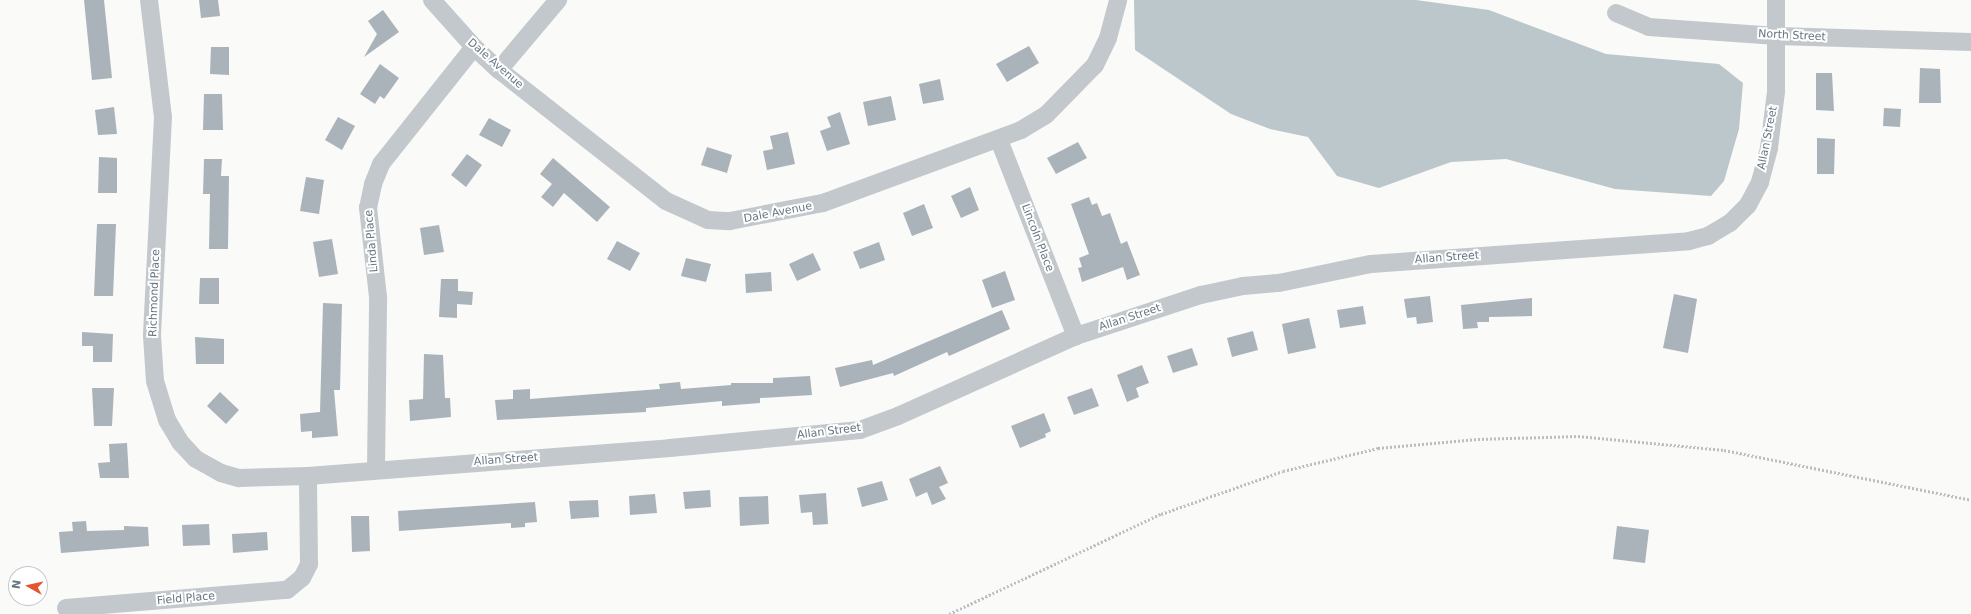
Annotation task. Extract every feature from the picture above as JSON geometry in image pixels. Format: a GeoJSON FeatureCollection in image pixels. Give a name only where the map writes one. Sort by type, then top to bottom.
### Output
{"type":"FeatureCollection","features":[{"type":"Feature","properties":{"kind":"street","name":"Richmond Place"},"geometry":{"type":"LineString","coordinates":[[149,0],[163,117],[152,336],[155,382],[167,420],[180,442],[196,459],[221,473],[238,478],[308,476]]}},
{"type":"Feature","properties":{"kind":"street","name":"Dale Avenue"},"geometry":{"type":"LineString","coordinates":[[432,0],[474,47],[499,70],[666,201],[708,220],[730,222],[823,204],[999,140],[1021,130],[1046,115],[1095,65],[1108,38],[1118,0]]}},
{"type":"Feature","properties":{"kind":"street"},"geometry":{"type":"LineString","coordinates":[[499,70],[558,0]]}},
{"type":"Feature","properties":{"kind":"street","name":"Allan Street"},"geometry":{"type":"LineString","coordinates":[[308,476],[670,448],[860,430],[898,416],[1076,336],[1201,295],[1243,286],[1279,283],[1371,264],[1689,241],[1708,236],[1730,223],[1748,205],[1760,182],[1769,148],[1776,92],[1776,0]]}},
{"type":"Feature","properties":{"kind":"street","name":"North Street"},"geometry":{"type":"LineString","coordinates":[[1616,12],[1649,27],[1777,36],[1971,42]]}},
{"type":"Feature","properties":{"kind":"street","name":"Linda Place"},"geometry":{"type":"LineString","coordinates":[[376,470],[378,297],[368,208],[373,184],[381,164],[474,47]]}},
{"type":"Feature","properties":{"kind":"street","name":"Lincoln Place"},"geometry":{"type":"LineString","coordinates":[[999,140],[1076,336]]}},
{"type":"Feature","properties":{"kind":"street","name":"Field Place"},"geometry":{"type":"LineString","coordinates":[[66,608],[287,590],[302,578],[308,564],[308,476]]}},
{"type":"Feature","properties":{"kind":"path"},"geometry":{"type":"LineString","coordinates":[[949,614],[1162,514],[1283,470],[1378,448],[1478,439],[1578,436],[1724,450],[1971,500]]}},
{"type":"Feature","properties":{"kind":"shaded area"},"geometry":{"type":"Polygon","coordinates":[[[1134,0],[1416,0],[1489,10],[1606,54],[1719,64],[1743,83],[1739,129],[1724,181],[1711,196],[1615,189],[1506,159],[1451,162],[1379,188],[1337,176],[1308,137],[1270,129],[1231,114],[1135,50],[1134,0]]]}},
{"type":"Feature","properties":{"kind":"building"},"geometry":{"type":"Polygon","coordinates":[[[84,0],[104,0],[112,78],[92,80],[84,0]]]}},
{"type":"Feature","properties":{"kind":"building"},"geometry":{"type":"Polygon","coordinates":[[[199,0],[218,0],[220,16],[201,18],[199,0]]]}},
{"type":"Feature","properties":{"kind":"building"},"geometry":{"type":"Polygon","coordinates":[[[383,10],[399,32],[364,57],[377,34],[368,21],[383,10]]]}},
{"type":"Feature","properties":{"kind":"building"},"geometry":{"type":"Polygon","coordinates":[[[1029,46],[1039,63],[1007,82],[996,64],[1029,46]]]}},
{"type":"Feature","properties":{"kind":"building"},"geometry":{"type":"Polygon","coordinates":[[[211,47],[229,47],[229,75],[210,74],[211,47]]]}},
{"type":"Feature","properties":{"kind":"building"},"geometry":{"type":"Polygon","coordinates":[[[380,64],[399,78],[384,99],[380,96],[375,104],[360,94],[380,64]]]}},
{"type":"Feature","properties":{"kind":"building"},"geometry":{"type":"Polygon","coordinates":[[[1920,68],[1940,69],[1941,103],[1919,103],[1920,68]]]}},
{"type":"Feature","properties":{"kind":"building"},"geometry":{"type":"Polygon","coordinates":[[[1816,73],[1832,73],[1834,111],[1816,110],[1816,73]]]}},
{"type":"Feature","properties":{"kind":"building"},"geometry":{"type":"Polygon","coordinates":[[[940,79],[944,100],[923,104],[919,84],[940,79]]]}},
{"type":"Feature","properties":{"kind":"building"},"geometry":{"type":"Polygon","coordinates":[[[204,94],[222,94],[223,130],[203,130],[204,94]]]}},
{"type":"Feature","properties":{"kind":"building"},"geometry":{"type":"Polygon","coordinates":[[[891,96],[896,120],[868,126],[863,102],[891,96]]]}},
{"type":"Feature","properties":{"kind":"building"},"geometry":{"type":"Polygon","coordinates":[[[114,107],[117,134],[98,135],[95,110],[114,107]]]}},
{"type":"Feature","properties":{"kind":"building"},"geometry":{"type":"Polygon","coordinates":[[[1884,108],[1901,109],[1900,127],[1883,126],[1884,108]]]}},
{"type":"Feature","properties":{"kind":"building"},"geometry":{"type":"Polygon","coordinates":[[[840,112],[850,144],[827,151],[820,131],[831,127],[827,117],[840,112]]]}},
{"type":"Feature","properties":{"kind":"building"},"geometry":{"type":"Polygon","coordinates":[[[338,117],[355,126],[342,150],[325,140],[338,117]]]}},
{"type":"Feature","properties":{"kind":"building"},"geometry":{"type":"Polygon","coordinates":[[[489,118],[511,130],[502,147],[479,135],[489,118]]]}},
{"type":"Feature","properties":{"kind":"building"},"geometry":{"type":"Polygon","coordinates":[[[788,132],[795,164],[767,170],[763,151],[773,149],[770,136],[788,132]]]}},
{"type":"Feature","properties":{"kind":"building"},"geometry":{"type":"Polygon","coordinates":[[[1817,138],[1835,139],[1834,174],[1817,174],[1817,138]]]}},
{"type":"Feature","properties":{"kind":"building"},"geometry":{"type":"Polygon","coordinates":[[[1078,142],[1087,158],[1056,174],[1047,158],[1078,142]]]}},
{"type":"Feature","properties":{"kind":"building"},"geometry":{"type":"Polygon","coordinates":[[[707,147],[732,155],[727,173],[701,165],[707,147]]]}},
{"type":"Feature","properties":{"kind":"building"},"geometry":{"type":"Polygon","coordinates":[[[467,154],[482,165],[466,187],[451,175],[467,154]]]}},
{"type":"Feature","properties":{"kind":"building"},"geometry":{"type":"Polygon","coordinates":[[[99,157],[117,158],[117,193],[98,193],[99,157]]]}},
{"type":"Feature","properties":{"kind":"building"},"geometry":{"type":"Polygon","coordinates":[[[553,158],[610,207],[597,222],[564,193],[553,207],[541,197],[552,184],[540,174],[553,158]]]}},
{"type":"Feature","properties":{"kind":"building"},"geometry":{"type":"Polygon","coordinates":[[[204,159],[222,159],[221,176],[229,176],[228,249],[209,249],[210,194],[203,194],[204,159]]]}},
{"type":"Feature","properties":{"kind":"building"},"geometry":{"type":"Polygon","coordinates":[[[306,177],[324,180],[319,214],[300,211],[306,177]]]}},
{"type":"Feature","properties":{"kind":"building"},"geometry":{"type":"Polygon","coordinates":[[[970,187],[979,210],[961,218],[951,196],[970,187]]]}},
{"type":"Feature","properties":{"kind":"building"},"geometry":{"type":"Polygon","coordinates":[[[1089,197],[1092,205],[1097,203],[1102,216],[1110,213],[1121,244],[1127,241],[1140,275],[1127,280],[1123,267],[1082,282],[1078,268],[1082,267],[1079,258],[1089,254],[1071,204],[1089,197]]]}},
{"type":"Feature","properties":{"kind":"building"},"geometry":{"type":"Polygon","coordinates":[[[924,204],[933,228],[912,236],[903,213],[924,204]]]}},
{"type":"Feature","properties":{"kind":"building"},"geometry":{"type":"Polygon","coordinates":[[[97,224],[116,224],[113,296],[94,296],[97,224]]]}},
{"type":"Feature","properties":{"kind":"building"},"geometry":{"type":"Polygon","coordinates":[[[439,225],[444,252],[424,255],[420,228],[439,225]]]}},
{"type":"Feature","properties":{"kind":"building"},"geometry":{"type":"Polygon","coordinates":[[[332,239],[338,274],[319,277],[313,242],[332,239]]]}},
{"type":"Feature","properties":{"kind":"building"},"geometry":{"type":"Polygon","coordinates":[[[617,241],[640,253],[630,271],[607,259],[617,241]]]}},
{"type":"Feature","properties":{"kind":"building"},"geometry":{"type":"Polygon","coordinates":[[[879,242],[885,260],[860,269],[853,252],[879,242]]]}},
{"type":"Feature","properties":{"kind":"building"},"geometry":{"type":"Polygon","coordinates":[[[813,253],[821,270],[797,281],[789,264],[813,253]]]}},
{"type":"Feature","properties":{"kind":"building"},"geometry":{"type":"Polygon","coordinates":[[[686,258],[711,264],[706,282],[681,276],[686,258]]]}},
{"type":"Feature","properties":{"kind":"building"},"geometry":{"type":"Polygon","coordinates":[[[1005,271],[1015,300],[992,308],[982,280],[1005,271]]]}},
{"type":"Feature","properties":{"kind":"building"},"geometry":{"type":"Polygon","coordinates":[[[771,272],[772,291],[746,293],[745,274],[771,272]]]}},
{"type":"Feature","properties":{"kind":"building"},"geometry":{"type":"Polygon","coordinates":[[[200,278],[219,278],[219,304],[199,304],[200,278]]]}},
{"type":"Feature","properties":{"kind":"building"},"geometry":{"type":"Polygon","coordinates":[[[441,279],[458,279],[458,291],[473,292],[472,305],[457,304],[457,318],[439,317],[441,279]]]}},
{"type":"Feature","properties":{"kind":"building"},"geometry":{"type":"Polygon","coordinates":[[[1674,294],[1697,299],[1688,353],[1663,348],[1674,294]]]}},
{"type":"Feature","properties":{"kind":"building"},"geometry":{"type":"Polygon","coordinates":[[[1430,296],[1433,322],[1417,324],[1416,317],[1407,318],[1404,299],[1430,296]]]}},
{"type":"Feature","properties":{"kind":"building"},"geometry":{"type":"Polygon","coordinates":[[[1532,298],[1532,316],[1489,317],[1489,322],[1477,322],[1478,328],[1463,329],[1461,305],[1532,298]]]}},
{"type":"Feature","properties":{"kind":"building"},"geometry":{"type":"Polygon","coordinates":[[[323,303],[342,304],[340,390],[334,390],[338,436],[312,438],[312,431],[301,432],[300,414],[320,412],[323,303]]]}},
{"type":"Feature","properties":{"kind":"building"},"geometry":{"type":"Polygon","coordinates":[[[1363,306],[1366,324],[1340,328],[1337,310],[1363,306]]]}},
{"type":"Feature","properties":{"kind":"building"},"geometry":{"type":"Polygon","coordinates":[[[1002,310],[1010,329],[949,356],[947,352],[894,376],[893,373],[840,387],[835,368],[872,360],[873,365],[1002,310]]]}},
{"type":"Feature","properties":{"kind":"building"},"geometry":{"type":"Polygon","coordinates":[[[1309,318],[1316,348],[1288,354],[1282,324],[1309,318]]]}},
{"type":"Feature","properties":{"kind":"building"},"geometry":{"type":"Polygon","coordinates":[[[1253,331],[1258,350],[1232,357],[1227,338],[1253,331]]]}},
{"type":"Feature","properties":{"kind":"building"},"geometry":{"type":"Polygon","coordinates":[[[82,332],[113,334],[112,362],[93,362],[93,346],[82,346],[82,332]]]}},
{"type":"Feature","properties":{"kind":"building"},"geometry":{"type":"Polygon","coordinates":[[[195,337],[224,339],[224,364],[196,364],[195,337]]]}},
{"type":"Feature","properties":{"kind":"building"},"geometry":{"type":"Polygon","coordinates":[[[1192,348],[1198,365],[1173,373],[1167,356],[1192,348]]]}},
{"type":"Feature","properties":{"kind":"building"},"geometry":{"type":"Polygon","coordinates":[[[424,354],[443,355],[445,398],[450,398],[451,417],[410,421],[409,400],[423,399],[424,354]]]}},
{"type":"Feature","properties":{"kind":"building"},"geometry":{"type":"Polygon","coordinates":[[[1142,365],[1149,383],[1136,388],[1139,397],[1127,402],[1117,375],[1142,365]]]}},
{"type":"Feature","properties":{"kind":"building"},"geometry":{"type":"Polygon","coordinates":[[[810,376],[812,395],[760,398],[760,403],[722,406],[722,401],[646,408],[646,412],[497,420],[495,400],[513,399],[513,390],[530,389],[530,399],[660,389],[659,384],[680,382],[681,389],[731,385],[731,383],[773,383],[773,378],[810,376]]]}},
{"type":"Feature","properties":{"kind":"building"},"geometry":{"type":"Polygon","coordinates":[[[92,388],[114,388],[112,426],[94,426],[92,388]]]}},
{"type":"Feature","properties":{"kind":"building"},"geometry":{"type":"Polygon","coordinates":[[[1092,388],[1099,406],[1074,415],[1067,397],[1092,388]]]}},
{"type":"Feature","properties":{"kind":"building"},"geometry":{"type":"Polygon","coordinates":[[[220,392],[239,410],[226,424],[207,406],[220,392]]]}},
{"type":"Feature","properties":{"kind":"building"},"geometry":{"type":"Polygon","coordinates":[[[1044,413],[1051,431],[1045,434],[1046,437],[1020,448],[1011,426],[1044,413]]]}},
{"type":"Feature","properties":{"kind":"building"},"geometry":{"type":"Polygon","coordinates":[[[127,443],[129,478],[100,478],[98,463],[110,462],[109,444],[127,443]]]}},
{"type":"Feature","properties":{"kind":"building"},"geometry":{"type":"Polygon","coordinates":[[[940,466],[948,483],[939,487],[946,499],[932,505],[927,492],[916,497],[909,479],[940,466]]]}},
{"type":"Feature","properties":{"kind":"building"},"geometry":{"type":"Polygon","coordinates":[[[882,481],[888,500],[862,507],[857,488],[882,481]]]}},
{"type":"Feature","properties":{"kind":"building"},"geometry":{"type":"Polygon","coordinates":[[[710,490],[711,507],[685,509],[683,492],[710,490]]]}},
{"type":"Feature","properties":{"kind":"building"},"geometry":{"type":"Polygon","coordinates":[[[826,493],[828,524],[813,525],[812,512],[801,513],[799,495],[826,493]]]}},
{"type":"Feature","properties":{"kind":"building"},"geometry":{"type":"Polygon","coordinates":[[[655,494],[657,513],[630,515],[629,496],[655,494]]]}},
{"type":"Feature","properties":{"kind":"building"},"geometry":{"type":"Polygon","coordinates":[[[768,496],[769,524],[740,526],[739,497],[768,496]]]}},
{"type":"Feature","properties":{"kind":"building"},"geometry":{"type":"Polygon","coordinates":[[[598,500],[599,517],[571,519],[569,501],[598,500]]]}},
{"type":"Feature","properties":{"kind":"building"},"geometry":{"type":"Polygon","coordinates":[[[535,502],[537,522],[525,523],[525,527],[511,528],[511,523],[399,531],[398,511],[535,502]]]}},
{"type":"Feature","properties":{"kind":"building"},"geometry":{"type":"Polygon","coordinates":[[[351,516],[369,516],[370,551],[352,552],[351,516]]]}},
{"type":"Feature","properties":{"kind":"building"},"geometry":{"type":"Polygon","coordinates":[[[86,521],[87,531],[124,530],[124,526],[148,527],[149,546],[61,553],[59,532],[73,531],[72,522],[86,521]]]}},
{"type":"Feature","properties":{"kind":"building"},"geometry":{"type":"Polygon","coordinates":[[[209,524],[210,545],[183,546],[182,525],[209,524]]]}},
{"type":"Feature","properties":{"kind":"building"},"geometry":{"type":"Polygon","coordinates":[[[1617,526],[1649,530],[1645,563],[1613,559],[1617,526]]]}},
{"type":"Feature","properties":{"kind":"building"},"geometry":{"type":"Polygon","coordinates":[[[267,532],[268,550],[233,553],[232,534],[267,532]]]}}]}
